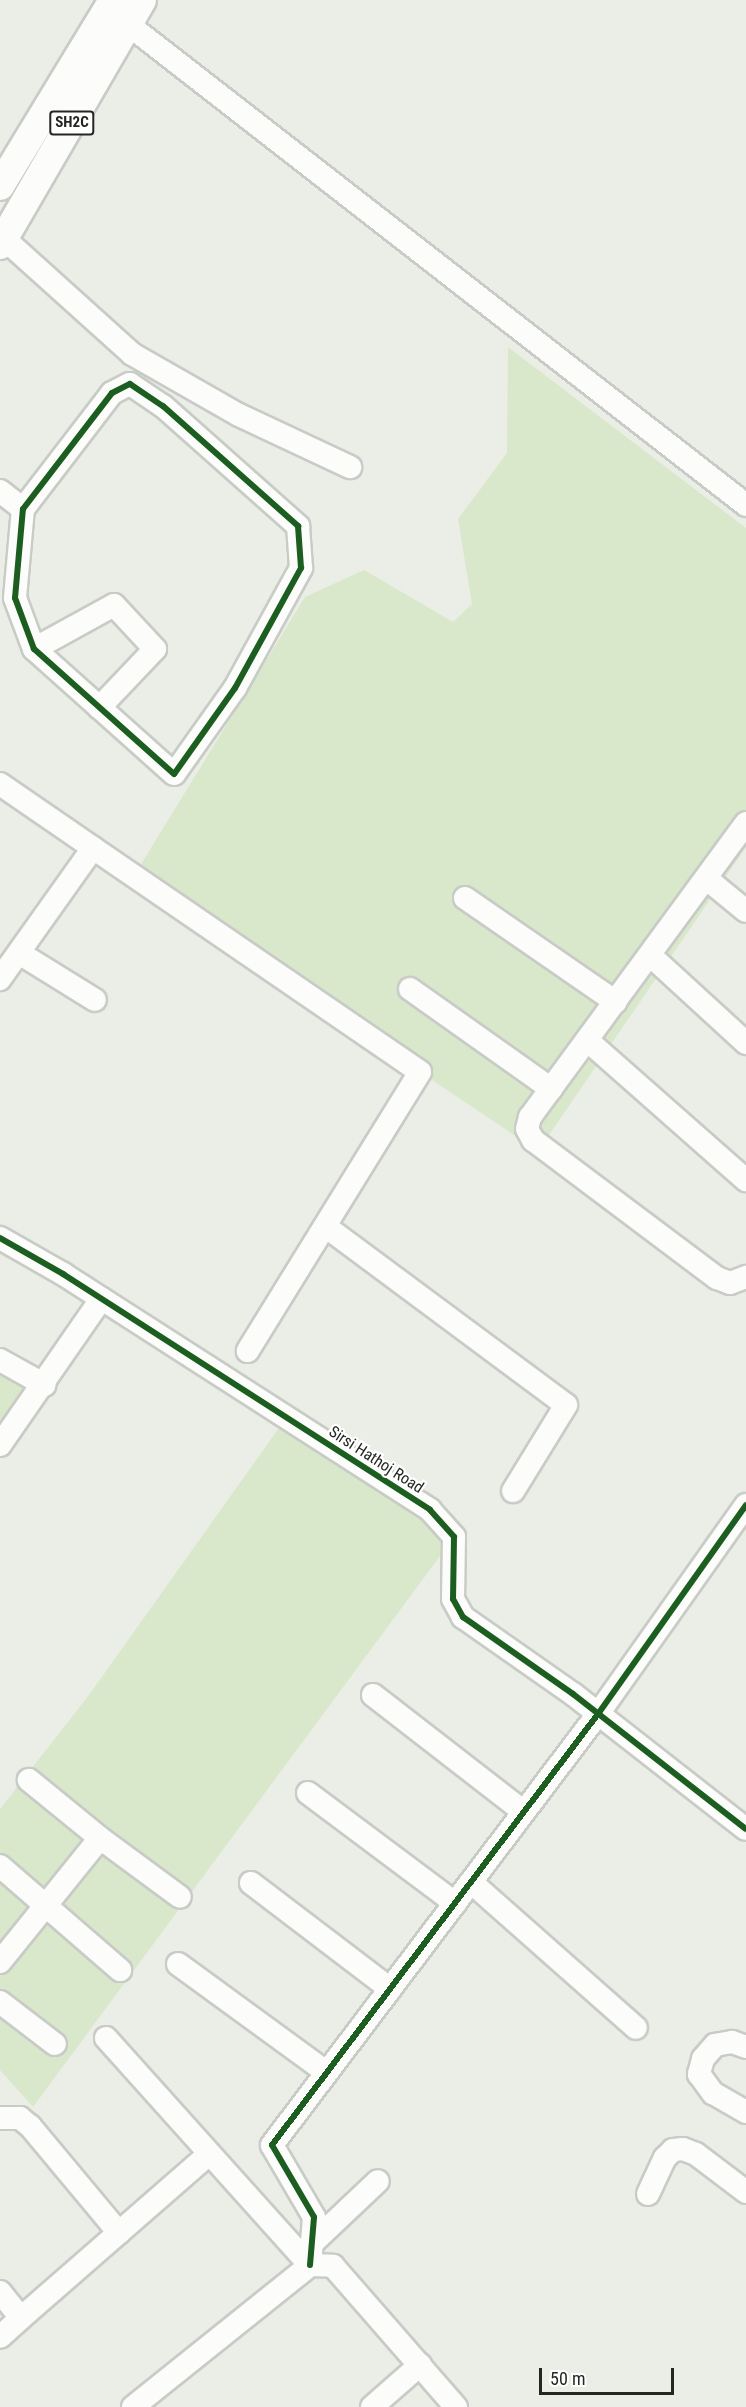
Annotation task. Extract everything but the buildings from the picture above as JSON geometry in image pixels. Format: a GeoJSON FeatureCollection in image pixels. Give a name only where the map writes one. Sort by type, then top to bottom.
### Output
{"type":"FeatureCollection","features":[{"type":"Feature","properties":{"kind":"main road","name":"SH2C"},"geometry":{"type":"LineString","coordinates":[[0,186],[116,11],[142,0]]}},
{"type":"Feature","properties":{"kind":"main road","name":"SH2C"},"geometry":{"type":"LineString","coordinates":[[1,240],[116,11]]}},
{"type":"Feature","properties":{"kind":"street"},"geometry":{"type":"LineString","coordinates":[[116,11],[746,505]]}},
{"type":"Feature","properties":{"kind":"street"},"geometry":{"type":"LineString","coordinates":[[1,240],[132,354],[239,415],[350,467]]}},
{"type":"Feature","properties":{"kind":"street"},"geometry":{"type":"LineString","coordinates":[[130,384],[164,406],[298,526],[301,568],[235,688],[174,774],[34,649],[15,598],[23,509],[112,393],[130,384]]}},
{"type":"Feature","properties":{"kind":"street"},"geometry":{"type":"LineString","coordinates":[[0,491],[23,509]]}},
{"type":"Feature","properties":{"kind":"street"},"geometry":{"type":"LineString","coordinates":[[34,649],[114,605],[155,649],[99,708]]}},
{"type":"Feature","properties":{"kind":"street"},"geometry":{"type":"LineString","coordinates":[[0,784],[420,1072],[248,1351]]}},
{"type":"Feature","properties":{"kind":"street"},"geometry":{"type":"LineString","coordinates":[[746,823],[651,956],[530,1117],[527,1129],[533,1140],[717,1278],[730,1283],[746,1276]]}},
{"type":"Feature","properties":{"kind":"street"},"geometry":{"type":"LineString","coordinates":[[0,980],[93,848]]}},
{"type":"Feature","properties":{"kind":"street"},"geometry":{"type":"LineString","coordinates":[[707,879],[746,911]]}},
{"type":"Feature","properties":{"kind":"street"},"geometry":{"type":"LineString","coordinates":[[465,898],[616,1002]]}},
{"type":"Feature","properties":{"kind":"street"},"geometry":{"type":"LineString","coordinates":[[19,953],[95,1000]]}},
{"type":"Feature","properties":{"kind":"street"},"geometry":{"type":"LineString","coordinates":[[651,956],[746,1043]]}},
{"type":"Feature","properties":{"kind":"street"},"geometry":{"type":"LineString","coordinates":[[410,989],[551,1089]]}},
{"type":"Feature","properties":{"kind":"street"},"geometry":{"type":"LineString","coordinates":[[586,1040],[746,1180]]}},
{"type":"Feature","properties":{"kind":"street"},"geometry":{"type":"LineString","coordinates":[[325,1226],[566,1405],[513,1491]]}},
{"type":"Feature","properties":{"kind":"street","name":"Sirsi Hathoj Road"},"geometry":{"type":"LineString","coordinates":[[1,1241],[101,1299],[430,1510],[454,1537],[453,1599],[463,1617],[598,1714],[746,1829]]}},
{"type":"Feature","properties":{"kind":"street"},"geometry":{"type":"LineString","coordinates":[[0,1445],[45,1385],[101,1299]]}},
{"type":"Feature","properties":{"kind":"street"},"geometry":{"type":"LineString","coordinates":[[0,1360],[45,1385]]}},
{"type":"Feature","properties":{"kind":"street"},"geometry":{"type":"LineString","coordinates":[[307,2254],[314,2217],[272,2145],[598,1714],[746,1505]]}},
{"type":"Feature","properties":{"kind":"street"},"geometry":{"type":"LineString","coordinates":[[373,1695],[524,1812]]}},
{"type":"Feature","properties":{"kind":"street"},"geometry":{"type":"LineString","coordinates":[[29,1780],[100,1838],[180,1897]]}},
{"type":"Feature","properties":{"kind":"street"},"geometry":{"type":"LineString","coordinates":[[308,1794],[455,1903]]}},
{"type":"Feature","properties":{"kind":"street"},"geometry":{"type":"LineString","coordinates":[[0,1962],[100,1838]]}},
{"type":"Feature","properties":{"kind":"street"},"geometry":{"type":"LineString","coordinates":[[0,1866],[120,1970]]}},
{"type":"Feature","properties":{"kind":"street"},"geometry":{"type":"LineString","coordinates":[[471,1882],[636,2028]]}},
{"type":"Feature","properties":{"kind":"street"},"geometry":{"type":"LineString","coordinates":[[251,1883],[390,1989]]}},
{"type":"Feature","properties":{"kind":"street"},"geometry":{"type":"LineString","coordinates":[[178,1964],[326,2072]]}},
{"type":"Feature","properties":{"kind":"street"},"geometry":{"type":"LineString","coordinates":[[0,2002],[55,2044]]}},
{"type":"Feature","properties":{"kind":"street"},"geometry":{"type":"LineString","coordinates":[[106,2038],[208,2155],[307,2254],[333,2266],[456,2407]]}},
{"type":"Feature","properties":{"kind":"street"},"geometry":{"type":"LineString","coordinates":[[746,2047],[732,2042],[715,2045],[703,2059],[699,2074],[713,2093],[746,2112]]}},
{"type":"Feature","properties":{"kind":"street"},"geometry":{"type":"LineString","coordinates":[[0,2118],[20,2118],[30,2126],[118,2233]]}},
{"type":"Feature","properties":{"kind":"street"},"geometry":{"type":"LineString","coordinates":[[648,2194],[664,2158],[673,2150],[683,2149],[696,2154],[746,2192]]}},
{"type":"Feature","properties":{"kind":"street"},"geometry":{"type":"LineString","coordinates":[[0,2337],[208,2155]]}},
{"type":"Feature","properties":{"kind":"street"},"geometry":{"type":"LineString","coordinates":[[133,2407],[307,2254],[378,2181]]}},
{"type":"Feature","properties":{"kind":"street"},"geometry":{"type":"LineString","coordinates":[[0,2292],[21,2318]]}},
{"type":"Feature","properties":{"kind":"street"},"geometry":{"type":"LineString","coordinates":[[372,2407],[420,2365]]}},
{"type":"Feature","properties":{"kind":"green space"},"geometry":{"type":"Polygon","coordinates":[[[508,347],[746,528],[746,847],[538,1151],[132,879],[305,597],[364,570],[453,622],[472,604],[458,519],[507,453],[508,347]]]}},
{"type":"Feature","properties":{"kind":"green space"},"geometry":{"type":"Polygon","coordinates":[[[0,1360],[45,1385],[0,1445],[0,1360]]]}},
{"type":"Feature","properties":{"kind":"green space"},"geometry":{"type":"Polygon","coordinates":[[[286,1418],[454,1537],[33,2107],[0,2070],[0,1809],[89,1695],[286,1418]]]}},
{"type":"Feature","properties":{"kind":"cycle path"},"geometry":{"type":"LineString","coordinates":[[130,384],[163,406],[298,526],[301,568],[235,688],[174,774],[34,649],[15,598],[23,509],[112,393],[130,384]]}},
{"type":"Feature","properties":{"kind":"cycle path"},"geometry":{"type":"LineString","coordinates":[[0,1238],[63,1274],[430,1510],[454,1537],[453,1599],[463,1617],[573,1694],[746,1829]]}},
{"type":"Feature","properties":{"kind":"cycle path"},"geometry":{"type":"LineString","coordinates":[[310,2265],[314,2217],[272,2145],[598,1714],[746,1505]]}}]}
